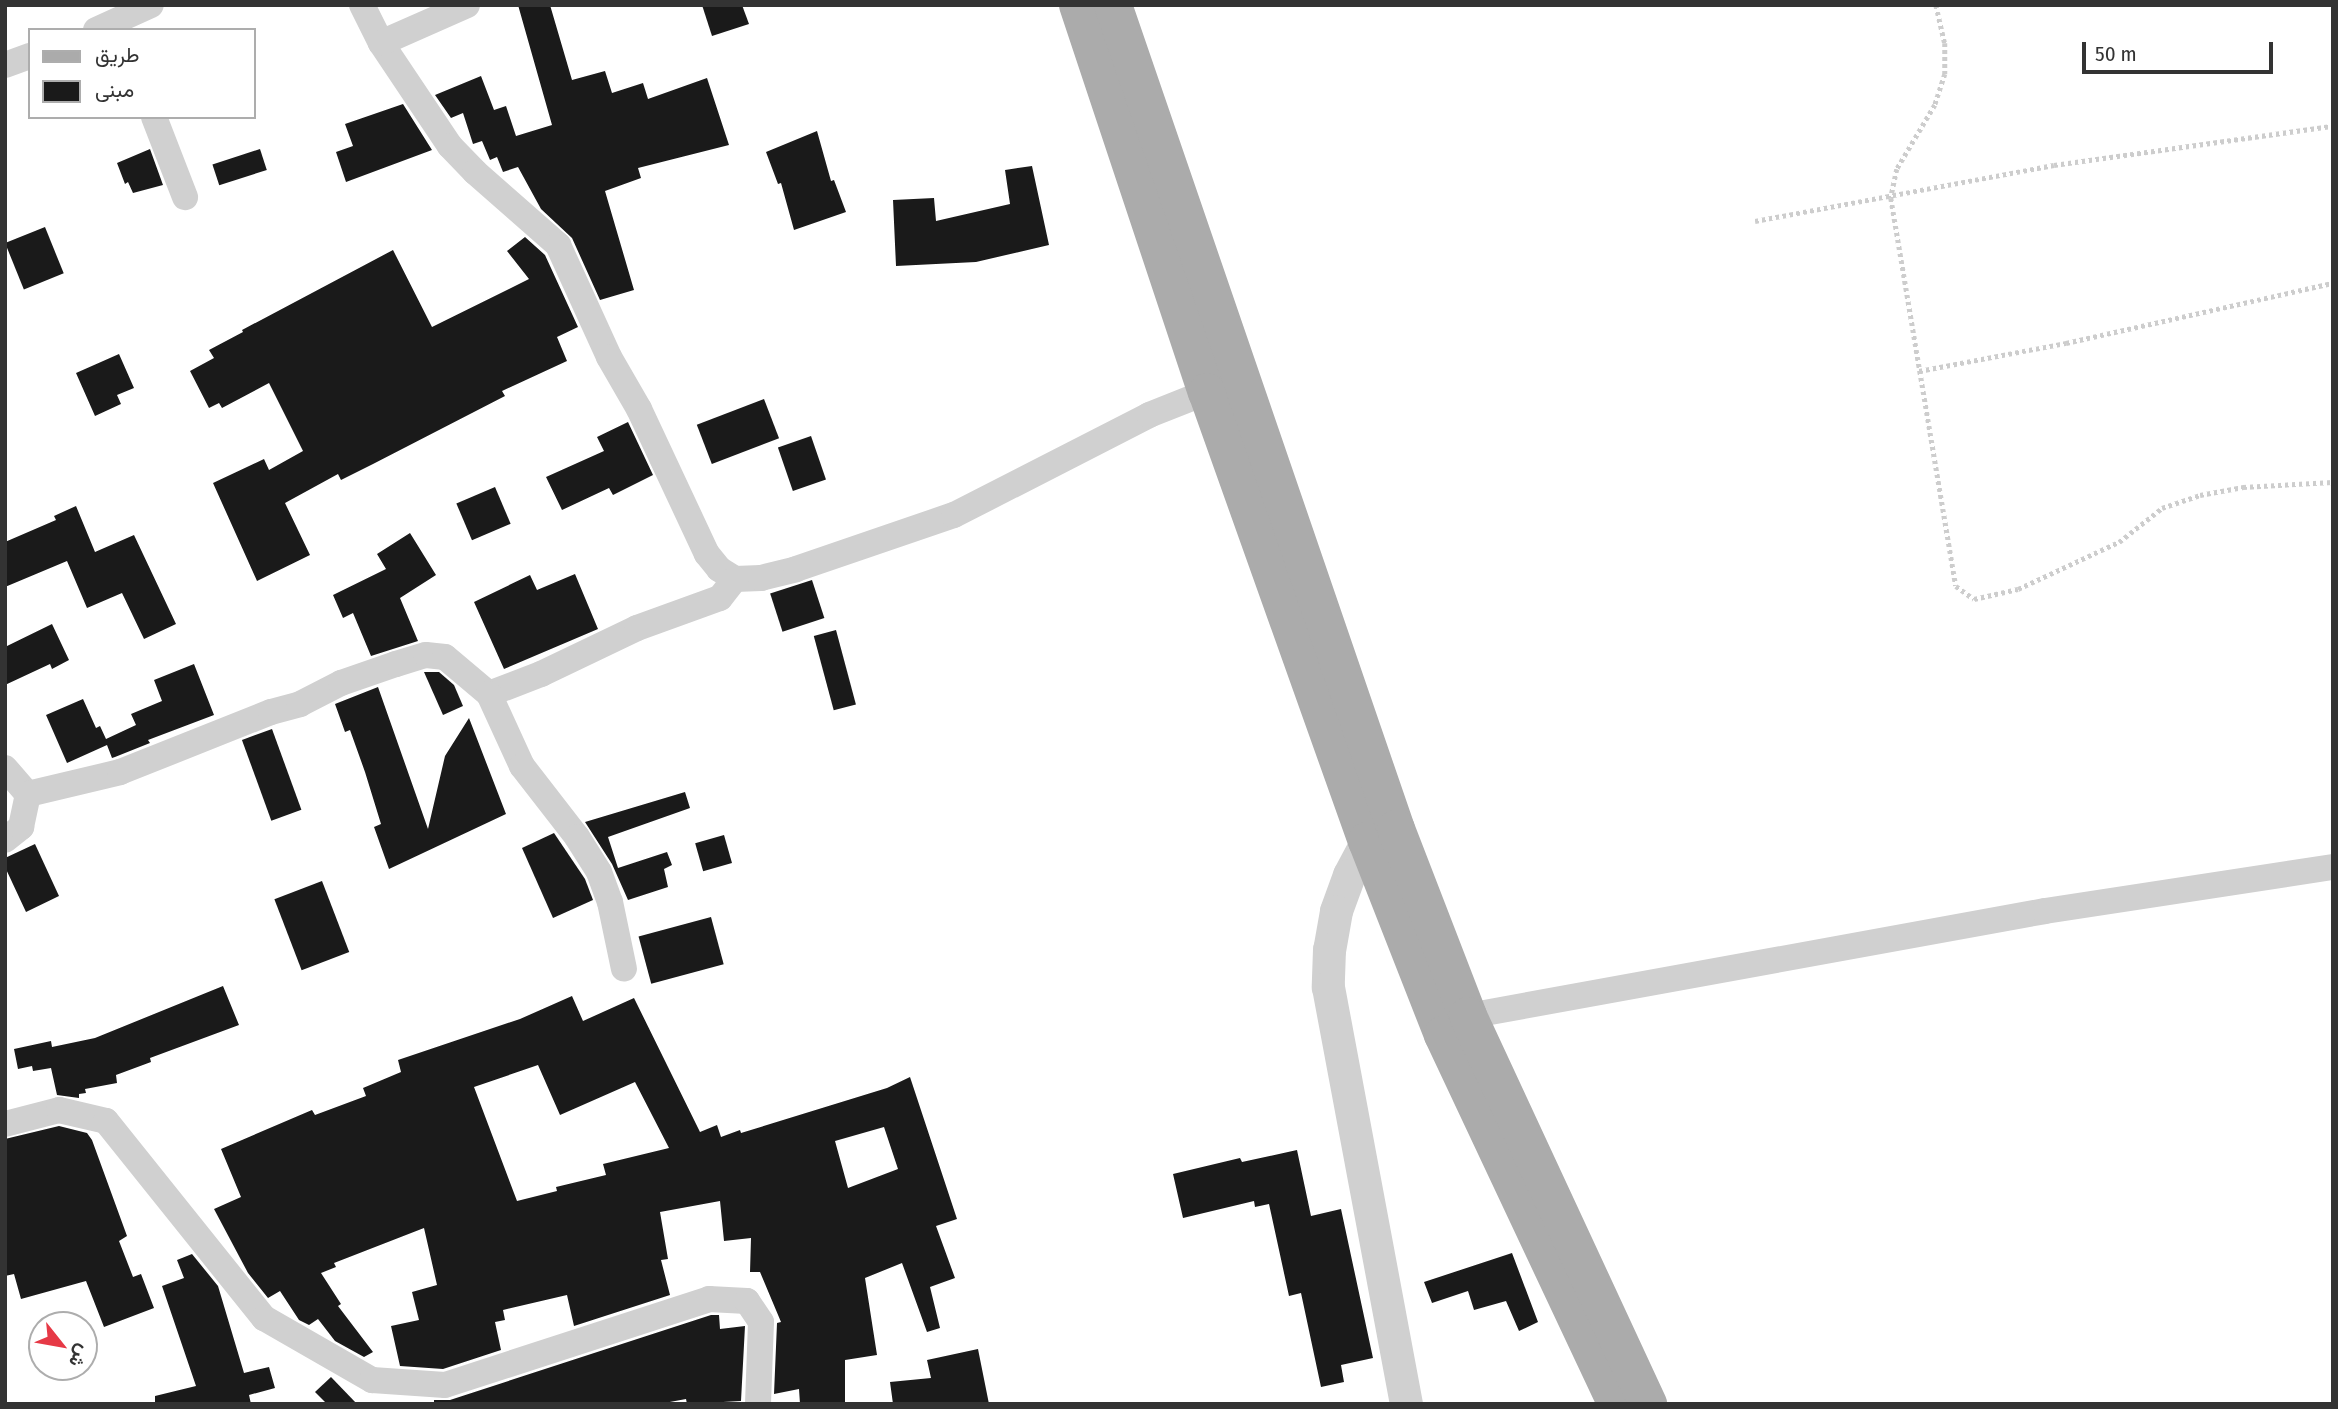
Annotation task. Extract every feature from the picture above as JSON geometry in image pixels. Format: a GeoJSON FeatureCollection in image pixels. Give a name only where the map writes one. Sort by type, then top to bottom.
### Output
{"type":"FeatureCollection","features":[{"type":"Feature","properties":{"kind":"main road"},"geometry":{"type":"LineString","coordinates":[[1078,5],[1150,166],[1381,835],[1443,1035],[1617,1404]]}},
{"type":"Feature","properties":{"kind":"main road"},"geometry":{"type":"LineString","coordinates":[[1113,5],[1207,392],[1381,835],[1648,1404]]}},
{"type":"Feature","properties":{"kind":"street"},"geometry":{"type":"LineString","coordinates":[[111,27],[151,5]]}},
{"type":"Feature","properties":{"kind":"street"},"geometry":{"type":"LineString","coordinates":[[362,5],[382,43],[450,146],[475,172],[558,245],[609,357],[639,409],[707,554],[719,569],[735,579],[761,578],[796,569],[954,515],[1149,415],[1207,392]]}},
{"type":"Feature","properties":{"kind":"street"},"geometry":{"type":"LineString","coordinates":[[382,43],[467,5]]}},
{"type":"Feature","properties":{"kind":"street"},"geometry":{"type":"LineString","coordinates":[[5,65],[28,56]]}},
{"type":"Feature","properties":{"kind":"street"},"geometry":{"type":"LineString","coordinates":[[155,119],[185,197]]}},
{"type":"Feature","properties":{"kind":"street"},"geometry":{"type":"LineString","coordinates":[[489,694],[541,674],[636,628],[720,598],[735,579]]}},
{"type":"Feature","properties":{"kind":"street"},"geometry":{"type":"LineString","coordinates":[[28,794],[120,772],[271,712],[300,704],[341,683],[426,655],[445,657],[489,694],[522,766],[577,837],[600,872],[610,902],[624,969]]}},
{"type":"Feature","properties":{"kind":"street"},"geometry":{"type":"LineString","coordinates":[[5,768],[28,794]]}},
{"type":"Feature","properties":{"kind":"street"},"geometry":{"type":"LineString","coordinates":[[5,841],[22,827],[28,794]]}},
{"type":"Feature","properties":{"kind":"street"},"geometry":{"type":"LineString","coordinates":[[1381,835],[1349,875],[1336,911],[1329,948],[1328,987],[1406,1404]]}},
{"type":"Feature","properties":{"kind":"street"},"geometry":{"type":"LineString","coordinates":[[1468,1016],[2032,914],[2333,866]]}},
{"type":"Feature","properties":{"kind":"street"},"geometry":{"type":"LineString","coordinates":[[5,1124],[58,1110],[106,1121],[264,1318],[372,1380],[445,1385],[709,1298],[747,1301],[761,1322],[758,1404]]}},
{"type":"Feature","properties":{"kind":"path"},"geometry":{"type":"LineString","coordinates":[[1936,5],[1945,43],[1945,74],[1935,105],[1897,169],[1891,198],[1952,579],[1961,592],[1974,598],[2018,589],[2119,542],[2162,508],[2200,495],[2243,487],[2333,482]]}},
{"type":"Feature","properties":{"kind":"path"},"geometry":{"type":"LineString","coordinates":[[1755,221],[1891,198],[2066,163],[2333,126]]}},
{"type":"Feature","properties":{"kind":"path"},"geometry":{"type":"LineString","coordinates":[[1919,371],[2066,343],[2333,283]]}},
{"type":"Feature","properties":{"kind":"building"},"geometry":{"type":"Polygon","coordinates":[[[518,5],[550,5],[572,80],[605,71],[612,93],[643,83],[648,99],[707,78],[729,145],[638,168],[641,178],[605,191],[634,290],[600,300],[572,238],[541,209],[518,167],[503,172],[497,157],[490,160],[482,141],[473,144],[463,113],[451,118],[435,95],[481,76],[494,110],[506,106],[516,136],[552,125],[518,5]]]}},
{"type":"Feature","properties":{"kind":"building"},"geometry":{"type":"Polygon","coordinates":[[[702,5],[742,5],[749,24],[712,36],[702,5]]]}},
{"type":"Feature","properties":{"kind":"building"},"geometry":{"type":"Polygon","coordinates":[[[403,104],[432,150],[346,182],[336,152],[353,146],[345,124],[403,104]]]}},
{"type":"Feature","properties":{"kind":"building"},"geometry":{"type":"Polygon","coordinates":[[[817,131],[831,181],[834,180],[846,212],[794,230],[781,183],[778,184],[766,152],[817,131]]]}},
{"type":"Feature","properties":{"kind":"building"},"geometry":{"type":"Polygon","coordinates":[[[150,149],[163,185],[133,193],[128,182],[125,184],[117,163],[150,149]]]}},
{"type":"Feature","properties":{"kind":"building"},"geometry":{"type":"Polygon","coordinates":[[[260,149],[267,170],[219,185],[212,164],[260,149]]]}},
{"type":"Feature","properties":{"kind":"building"},"geometry":{"type":"Polygon","coordinates":[[[1032,166],[1049,245],[976,262],[896,266],[893,200],[934,198],[936,221],[1010,204],[1005,170],[1032,166]]]}},
{"type":"Feature","properties":{"kind":"building"},"geometry":{"type":"Polygon","coordinates":[[[45,227],[64,273],[24,289],[5,243],[45,227]]]}},
{"type":"Feature","properties":{"kind":"building"},"geometry":{"type":"Polygon","coordinates":[[[525,237],[545,255],[578,327],[557,337],[567,361],[502,391],[505,396],[373,464],[341,480],[338,474],[285,503],[310,555],[257,581],[213,483],[264,459],[269,470],[303,451],[269,383],[222,408],[219,403],[209,408],[190,371],[214,358],[209,350],[243,332],[242,330],[393,250],[432,327],[529,279],[507,251],[525,237]]]}},
{"type":"Feature","properties":{"kind":"building"},"geometry":{"type":"Polygon","coordinates":[[[119,354],[134,388],[117,395],[121,404],[95,416],[76,373],[119,354]]]}},
{"type":"Feature","properties":{"kind":"building"},"geometry":{"type":"Polygon","coordinates":[[[764,399],[779,438],[712,464],[697,425],[764,399]]]}},
{"type":"Feature","properties":{"kind":"building"},"geometry":{"type":"Polygon","coordinates":[[[628,422],[653,475],[613,495],[609,488],[562,510],[546,477],[604,451],[597,437],[628,422]]]}},
{"type":"Feature","properties":{"kind":"building"},"geometry":{"type":"Polygon","coordinates":[[[811,436],[826,479],[793,491],[778,447],[811,436]]]}},
{"type":"Feature","properties":{"kind":"building"},"geometry":{"type":"Polygon","coordinates":[[[495,487],[511,524],[472,540],[456,503],[495,487]]]}},
{"type":"Feature","properties":{"kind":"building"},"geometry":{"type":"Polygon","coordinates":[[[76,506],[95,552],[134,535],[176,624],[144,639],[122,593],[87,608],[67,561],[5,587],[5,542],[56,520],[54,516],[76,506]]]}},
{"type":"Feature","properties":{"kind":"building"},"geometry":{"type":"Polygon","coordinates":[[[410,533],[436,575],[400,598],[418,641],[371,656],[353,613],[343,618],[333,595],[386,569],[377,554],[410,533]]]}},
{"type":"Feature","properties":{"kind":"building"},"geometry":{"type":"Polygon","coordinates":[[[575,574],[598,629],[504,669],[474,602],[530,575],[537,590],[575,574]]]}},
{"type":"Feature","properties":{"kind":"building"},"geometry":{"type":"Polygon","coordinates":[[[812,580],[824,618],[783,632],[770,594],[812,580]]]}},
{"type":"Feature","properties":{"kind":"building"},"geometry":{"type":"Polygon","coordinates":[[[52,624],[69,660],[52,669],[50,664],[5,685],[5,647],[52,624]]]}},
{"type":"Feature","properties":{"kind":"building"},"geometry":{"type":"Polygon","coordinates":[[[836,630],[856,704],[834,710],[814,636],[836,630]]]}},
{"type":"Feature","properties":{"kind":"building"},"geometry":{"type":"Polygon","coordinates":[[[194,664],[214,715],[148,740],[150,743],[112,758],[107,745],[67,763],[46,715],[83,699],[96,728],[100,726],[106,739],[136,725],[131,714],[162,701],[154,680],[194,664]]]}},
{"type":"Feature","properties":{"kind":"building"},"geometry":{"type":"Polygon","coordinates":[[[424,672],[439,672],[454,685],[463,706],[443,715],[424,672]]]}},
{"type":"Feature","properties":{"kind":"building"},"geometry":{"type":"Polygon","coordinates":[[[378,687],[428,829],[445,756],[469,718],[506,814],[389,869],[374,827],[381,824],[365,772],[350,730],[345,732],[335,704],[378,687]]]}},
{"type":"Feature","properties":{"kind":"building"},"geometry":{"type":"Polygon","coordinates":[[[272,729],[301,810],[271,821],[242,740],[272,729]]]}},
{"type":"Feature","properties":{"kind":"building"},"geometry":{"type":"Polygon","coordinates":[[[685,792],[690,808],[608,837],[618,868],[667,852],[672,865],[664,869],[668,887],[628,900],[612,864],[585,822],[685,792]]]}},
{"type":"Feature","properties":{"kind":"building"},"geometry":{"type":"Polygon","coordinates":[[[554,833],[585,879],[593,900],[553,918],[522,848],[554,833]]]}},
{"type":"Feature","properties":{"kind":"building"},"geometry":{"type":"Polygon","coordinates":[[[724,835],[732,863],[703,871],[695,843],[724,835]]]}},
{"type":"Feature","properties":{"kind":"building"},"geometry":{"type":"Polygon","coordinates":[[[35,844],[59,896],[26,912],[5,867],[5,858],[35,844]]]}},
{"type":"Feature","properties":{"kind":"building"},"geometry":{"type":"Polygon","coordinates":[[[322,881],[349,952],[302,970],[274,899],[322,881]]]}},
{"type":"Feature","properties":{"kind":"building"},"geometry":{"type":"Polygon","coordinates":[[[711,917],[724,964],[651,984],[639,936],[711,917]]]}},
{"type":"Feature","properties":{"kind":"building"},"geometry":{"type":"Polygon","coordinates":[[[223,986],[239,1025],[150,1058],[151,1062],[116,1075],[117,1083],[85,1089],[86,1093],[79,1094],[79,1098],[57,1095],[51,1068],[33,1071],[32,1066],[18,1069],[14,1049],[51,1041],[52,1047],[95,1038],[223,986]]]}},
{"type":"Feature","properties":{"kind":"building"},"geometry":{"type":"Polygon","coordinates":[[[572,996],[583,1021],[634,998],[700,1132],[717,1125],[721,1137],[887,1088],[910,1077],[957,1219],[936,1226],[955,1278],[930,1287],[940,1328],[927,1332],[902,1263],[865,1278],[877,1355],[845,1360],[845,1404],[800,1404],[799,1389],[774,1394],[777,1323],[781,1322],[760,1272],[750,1272],[751,1238],[724,1241],[720,1201],[660,1212],[668,1259],[661,1260],[670,1295],[574,1326],[567,1295],[503,1310],[505,1320],[495,1322],[501,1350],[443,1369],[400,1366],[391,1326],[419,1320],[412,1292],[437,1285],[424,1228],[334,1263],[336,1267],[321,1273],[341,1304],[338,1306],[373,1352],[364,1357],[335,1341],[318,1319],[309,1325],[299,1320],[280,1291],[268,1298],[248,1273],[214,1209],[241,1197],[221,1149],[312,1110],[315,1115],[366,1096],[363,1088],[401,1072],[398,1060],[520,1019],[572,996]],[[538,1065],[474,1087],[517,1201],[557,1191],[556,1187],[606,1175],[603,1164],[669,1148],[635,1082],[560,1115],[538,1065]],[[884,1127],[835,1141],[848,1188],[898,1169],[884,1127]]]}},
{"type":"Feature","properties":{"kind":"building"},"geometry":{"type":"Polygon","coordinates":[[[59,1126],[87,1133],[92,1140],[127,1236],[119,1241],[133,1277],[141,1274],[154,1308],[104,1327],[86,1281],[21,1299],[14,1274],[5,1276],[5,1139],[59,1126]]]}},
{"type":"Feature","properties":{"kind":"building"},"geometry":{"type":"Polygon","coordinates":[[[1297,1150],[1311,1216],[1341,1209],[1373,1358],[1341,1365],[1344,1382],[1321,1387],[1301,1293],[1289,1296],[1269,1204],[1255,1207],[1254,1201],[1183,1218],[1173,1174],[1240,1158],[1242,1162],[1297,1150]]]}},
{"type":"Feature","properties":{"kind":"building"},"geometry":{"type":"Polygon","coordinates":[[[1512,1253],[1538,1322],[1519,1331],[1506,1301],[1474,1310],[1468,1291],[1432,1303],[1424,1282],[1512,1253]]]}},
{"type":"Feature","properties":{"kind":"building"},"geometry":{"type":"Polygon","coordinates":[[[192,1254],[218,1286],[244,1373],[269,1367],[275,1388],[249,1395],[251,1404],[155,1404],[155,1396],[196,1386],[162,1286],[184,1278],[177,1260],[192,1254]]]}},
{"type":"Feature","properties":{"kind":"building"},"geometry":{"type":"Polygon","coordinates":[[[711,1315],[719,1315],[720,1329],[745,1326],[741,1401],[687,1404],[686,1399],[659,1404],[434,1404],[434,1400],[450,1400],[711,1315]]]}},
{"type":"Feature","properties":{"kind":"building"},"geometry":{"type":"Polygon","coordinates":[[[978,1349],[989,1404],[893,1404],[890,1382],[931,1378],[927,1360],[978,1349]]]}},
{"type":"Feature","properties":{"kind":"building"},"geometry":{"type":"Polygon","coordinates":[[[331,1377],[357,1404],[327,1404],[315,1392],[331,1377]]]}}]}
